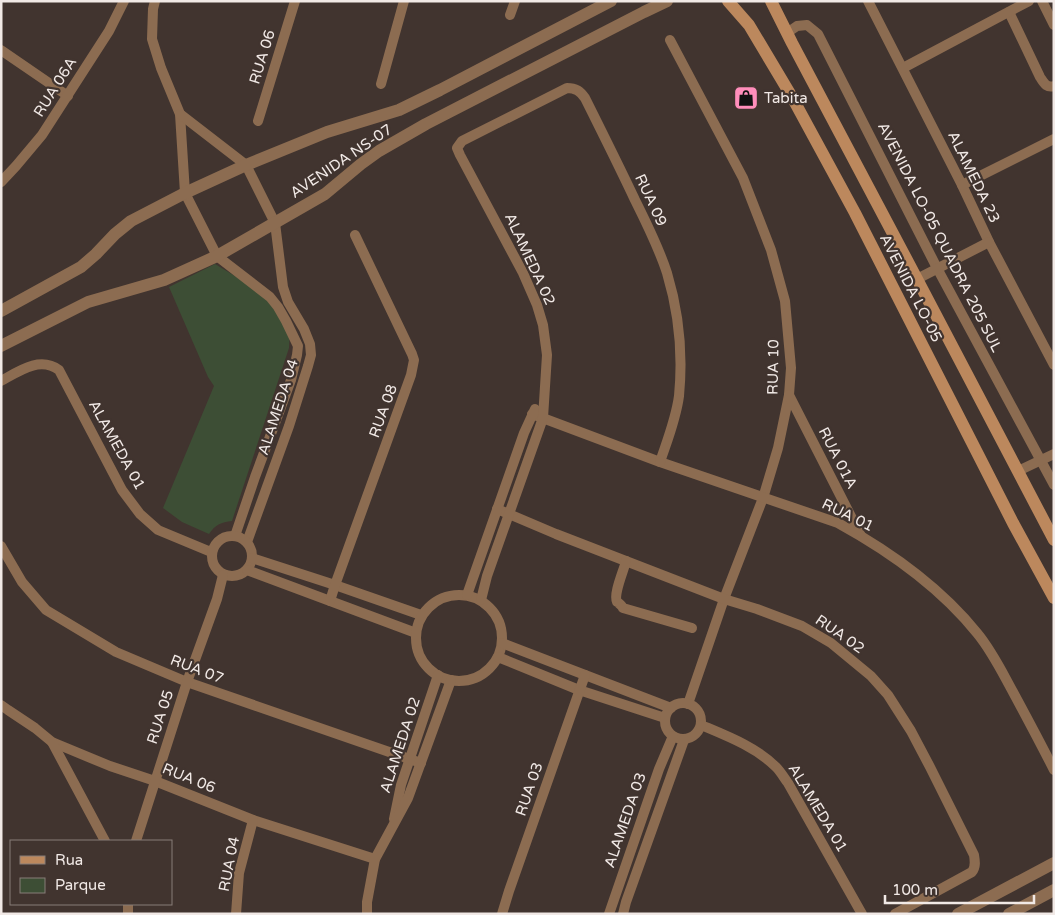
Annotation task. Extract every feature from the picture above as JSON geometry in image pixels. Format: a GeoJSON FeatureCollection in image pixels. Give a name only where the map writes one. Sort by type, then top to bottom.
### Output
{"type":"FeatureCollection","features":[{"type":"Feature","properties":{"kind":"main road","name":"AVENIDA LO-05"},"geometry":{"type":"LineString","coordinates":[[728,1],[749,25],[797,105],[1013,523],[1054,598]]}},
{"type":"Feature","properties":{"kind":"main road","name":"AVENIDA LO-05"},"geometry":{"type":"LineString","coordinates":[[772,1],[787,33],[1054,540]]}},
{"type":"Feature","properties":{"kind":"street","name":"RUA 06A"},"geometry":{"type":"LineString","coordinates":[[1,182],[42,135],[109,30],[124,1]]}},
{"type":"Feature","properties":{"kind":"street"},"geometry":{"type":"LineString","coordinates":[[155,1],[152,39],[160,68],[180,114],[185,193],[217,256]]}},
{"type":"Feature","properties":{"kind":"street","name":"RUA 06"},"geometry":{"type":"LineString","coordinates":[[258,121],[295,1]]}},
{"type":"Feature","properties":{"kind":"street"},"geometry":{"type":"LineString","coordinates":[[381,84],[404,1]]}},
{"type":"Feature","properties":{"kind":"street"},"geometry":{"type":"LineString","coordinates":[[510,15],[515,1]]}},
{"type":"Feature","properties":{"kind":"street","name":"AVENIDA NS-07"},"geometry":{"type":"LineString","coordinates":[[1,311],[81,267],[131,221],[185,193],[246,165],[327,132],[399,110],[611,1]]}},
{"type":"Feature","properties":{"kind":"street","name":"AVENIDA NS-07"},"geometry":{"type":"LineString","coordinates":[[1,346],[100,297],[164,280],[217,256],[325,194],[361,164],[426,124],[667,1]]}},
{"type":"Feature","properties":{"kind":"street","name":"ALAMEDA 23"},"geometry":{"type":"LineString","coordinates":[[868,1],[989,242],[1054,365]]}},
{"type":"Feature","properties":{"kind":"street"},"geometry":{"type":"LineString","coordinates":[[903,68],[1029,1]]}},
{"type":"Feature","properties":{"kind":"street"},"geometry":{"type":"LineString","coordinates":[[1042,1],[1054,25]]}},
{"type":"Feature","properties":{"kind":"street"},"geometry":{"type":"LineString","coordinates":[[1009,12],[1040,77],[1046,86],[1054,86]]}},
{"type":"Feature","properties":{"kind":"street","name":"AVENIDA LO-05 QUADRA 205 SUL"},"geometry":{"type":"LineString","coordinates":[[787,33],[797,26],[807,25],[818,34],[937,268],[1054,485]]}},
{"type":"Feature","properties":{"kind":"street","name":"RUA 10"},"geometry":{"type":"LineString","coordinates":[[670,40],[743,178],[771,250],[785,301],[791,368],[789,395],[778,448],[763,498],[724,600],[688,704]]}},
{"type":"Feature","properties":{"kind":"street"},"geometry":{"type":"LineString","coordinates":[[1,50],[68,96]]}},
{"type":"Feature","properties":{"kind":"street","name":"RUA 09"},"geometry":{"type":"LineString","coordinates":[[458,145],[462,141],[567,88],[580,91],[585,98],[661,256],[669,279],[679,324],[681,362],[679,398],[660,462]]}},
{"type":"Feature","properties":{"kind":"street"},"geometry":{"type":"LineString","coordinates":[[180,114],[246,165]]}},
{"type":"Feature","properties":{"kind":"street"},"geometry":{"type":"LineString","coordinates":[[962,185],[1054,139]]}},
{"type":"Feature","properties":{"kind":"street","name":"ALAMEDA 02"},"geometry":{"type":"LineString","coordinates":[[458,145],[457,148],[460,156],[514,257],[537,305],[543,325],[547,355],[543,418],[487,576],[481,600]]}},
{"type":"Feature","properties":{"kind":"street","name":"ALAMEDA 04"},"geometry":{"type":"LineString","coordinates":[[246,165],[275,223],[283,286],[288,302],[304,329],[310,344],[311,355],[300,393],[247,542]]}},
{"type":"Feature","properties":{"kind":"street","name":"RUA 08"},"geometry":{"type":"LineString","coordinates":[[330,601],[411,375],[414,360],[355,235]]}},
{"type":"Feature","properties":{"kind":"street"},"geometry":{"type":"LineString","coordinates":[[917,279],[989,242]]}},
{"type":"Feature","properties":{"kind":"street","name":"ALAMEDA 04"},"geometry":{"type":"LineString","coordinates":[[217,256],[270,297],[282,314],[298,346],[291,380],[235,536]]}},
{"type":"Feature","properties":{"kind":"street","name":"ALAMEDA 01"},"geometry":{"type":"LineString","coordinates":[[1,381],[38,364],[47,364],[59,370],[122,490],[140,514],[158,530],[212,552]]}},
{"type":"Feature","properties":{"kind":"street","name":"ALAMEDA 02"},"geometry":{"type":"LineString","coordinates":[[468,595],[524,433],[544,393]]}},
{"type":"Feature","properties":{"kind":"street","name":"RUA 01A"},"geometry":{"type":"LineString","coordinates":[[789,395],[861,536]]}},
{"type":"Feature","properties":{"kind":"street","name":"RUA 01"},"geometry":{"type":"LineString","coordinates":[[532,414],[660,462],[838,523],[890,554],[931,585],[978,634],[997,662],[1054,770]]}},
{"type":"Feature","properties":{"kind":"street"},"geometry":{"type":"LineString","coordinates":[[1018,471],[1054,454]]}},
{"type":"Feature","properties":{"kind":"street"},"geometry":{"type":"LineString","coordinates":[[261,462],[274,466]]}},
{"type":"Feature","properties":{"kind":"street"},"geometry":{"type":"LineString","coordinates":[[255,477],[269,482]]}},
{"type":"Feature","properties":{"kind":"street","name":"RUA 02"},"geometry":{"type":"LineString","coordinates":[[497,509],[724,600],[757,609],[802,626],[830,643],[871,676],[888,695],[911,731],[974,855],[975,865],[972,872],[895,914]]}},
{"type":"Feature","properties":{"kind":"street"},"geometry":{"type":"LineString","coordinates":[[229,536],[235,536],[247,542],[252,552],[252,558],[247,570],[242,574],[229,577],[223,575],[213,566],[212,552],[218,541],[229,536]]}},
{"type":"Feature","properties":{"kind":"street","name":"RUA 07"},"geometry":{"type":"LineString","coordinates":[[1,546],[22,582],[46,610],[116,652],[187,682],[420,763]]}},
{"type":"Feature","properties":{"kind":"street"},"geometry":{"type":"LineString","coordinates":[[252,558],[421,615]]}},
{"type":"Feature","properties":{"kind":"street"},"geometry":{"type":"LineString","coordinates":[[626,561],[616,598],[623,608],[692,628]]}},
{"type":"Feature","properties":{"kind":"street"},"geometry":{"type":"LineString","coordinates":[[247,570],[416,633]]}},
{"type":"Feature","properties":{"kind":"street","name":"RUA 05"},"geometry":{"type":"LineString","coordinates":[[136,840],[187,682],[217,599],[223,575]]}},
{"type":"Feature","properties":{"kind":"street"},"geometry":{"type":"LineString","coordinates":[[450,595],[468,595],[481,600],[497,616],[502,629],[502,643],[498,658],[489,669],[478,677],[465,681],[451,680],[438,675],[428,668],[421,658],[417,646],[416,633],[421,615],[437,600],[450,595]]}},
{"type":"Feature","properties":{"kind":"street"},"geometry":{"type":"LineString","coordinates":[[502,643],[671,708]]}},
{"type":"Feature","properties":{"kind":"street"},"geometry":{"type":"LineString","coordinates":[[498,658],[579,690],[665,718]]}},
{"type":"Feature","properties":{"kind":"street","name":"ALAMEDA 02"},"geometry":{"type":"LineString","coordinates":[[393,825],[401,785],[438,675]]}},
{"type":"Feature","properties":{"kind":"street","name":"RUA 03"},"geometry":{"type":"LineString","coordinates":[[502,914],[585,675]]}},
{"type":"Feature","properties":{"kind":"street","name":"ALAMEDA 02"},"geometry":{"type":"LineString","coordinates":[[367,914],[367,902],[376,859],[408,798],[451,680]]}},
{"type":"Feature","properties":{"kind":"street"},"geometry":{"type":"LineString","coordinates":[[676,704],[688,704],[697,710],[700,715],[701,725],[696,735],[684,740],[672,736],[667,730],[665,718],[667,712],[676,704]]}},
{"type":"Feature","properties":{"kind":"street","name":"RUA 06"},"geometry":{"type":"LineString","coordinates":[[1,705],[52,742],[110,766],[155,781],[253,820],[376,859]]}},
{"type":"Feature","properties":{"kind":"street","name":"ALAMEDA 01"},"geometry":{"type":"LineString","coordinates":[[701,725],[738,741],[760,754],[776,768],[788,783],[862,914]]}},
{"type":"Feature","properties":{"kind":"street","name":"ALAMEDA 03"},"geometry":{"type":"LineString","coordinates":[[609,914],[672,736]]}},
{"type":"Feature","properties":{"kind":"street","name":"ALAMEDA 03"},"geometry":{"type":"LineString","coordinates":[[623,914],[684,740]]}},
{"type":"Feature","properties":{"kind":"street"},"geometry":{"type":"LineString","coordinates":[[52,742],[104,840]]}},
{"type":"Feature","properties":{"kind":"street","name":"RUA 04"},"geometry":{"type":"LineString","coordinates":[[236,914],[239,873],[253,820]]}},
{"type":"Feature","properties":{"kind":"street"},"geometry":{"type":"LineString","coordinates":[[958,914],[1054,863]]}},
{"type":"Feature","properties":{"kind":"street"},"geometry":{"type":"LineString","coordinates":[[1009,914],[1054,890]]}},
{"type":"Feature","properties":{"kind":"green space"},"geometry":{"type":"Polygon","coordinates":[[[215,264],[273,301],[290,329],[289,348],[232,521],[219,524],[209,534],[182,522],[163,508],[214,386],[208,377],[169,287],[215,264]]]}},
{"type":"Feature","properties":{"kind":"place","name":"Tabita"},"geometry":{"type":"Point","coordinates":[746,98]}}]}
